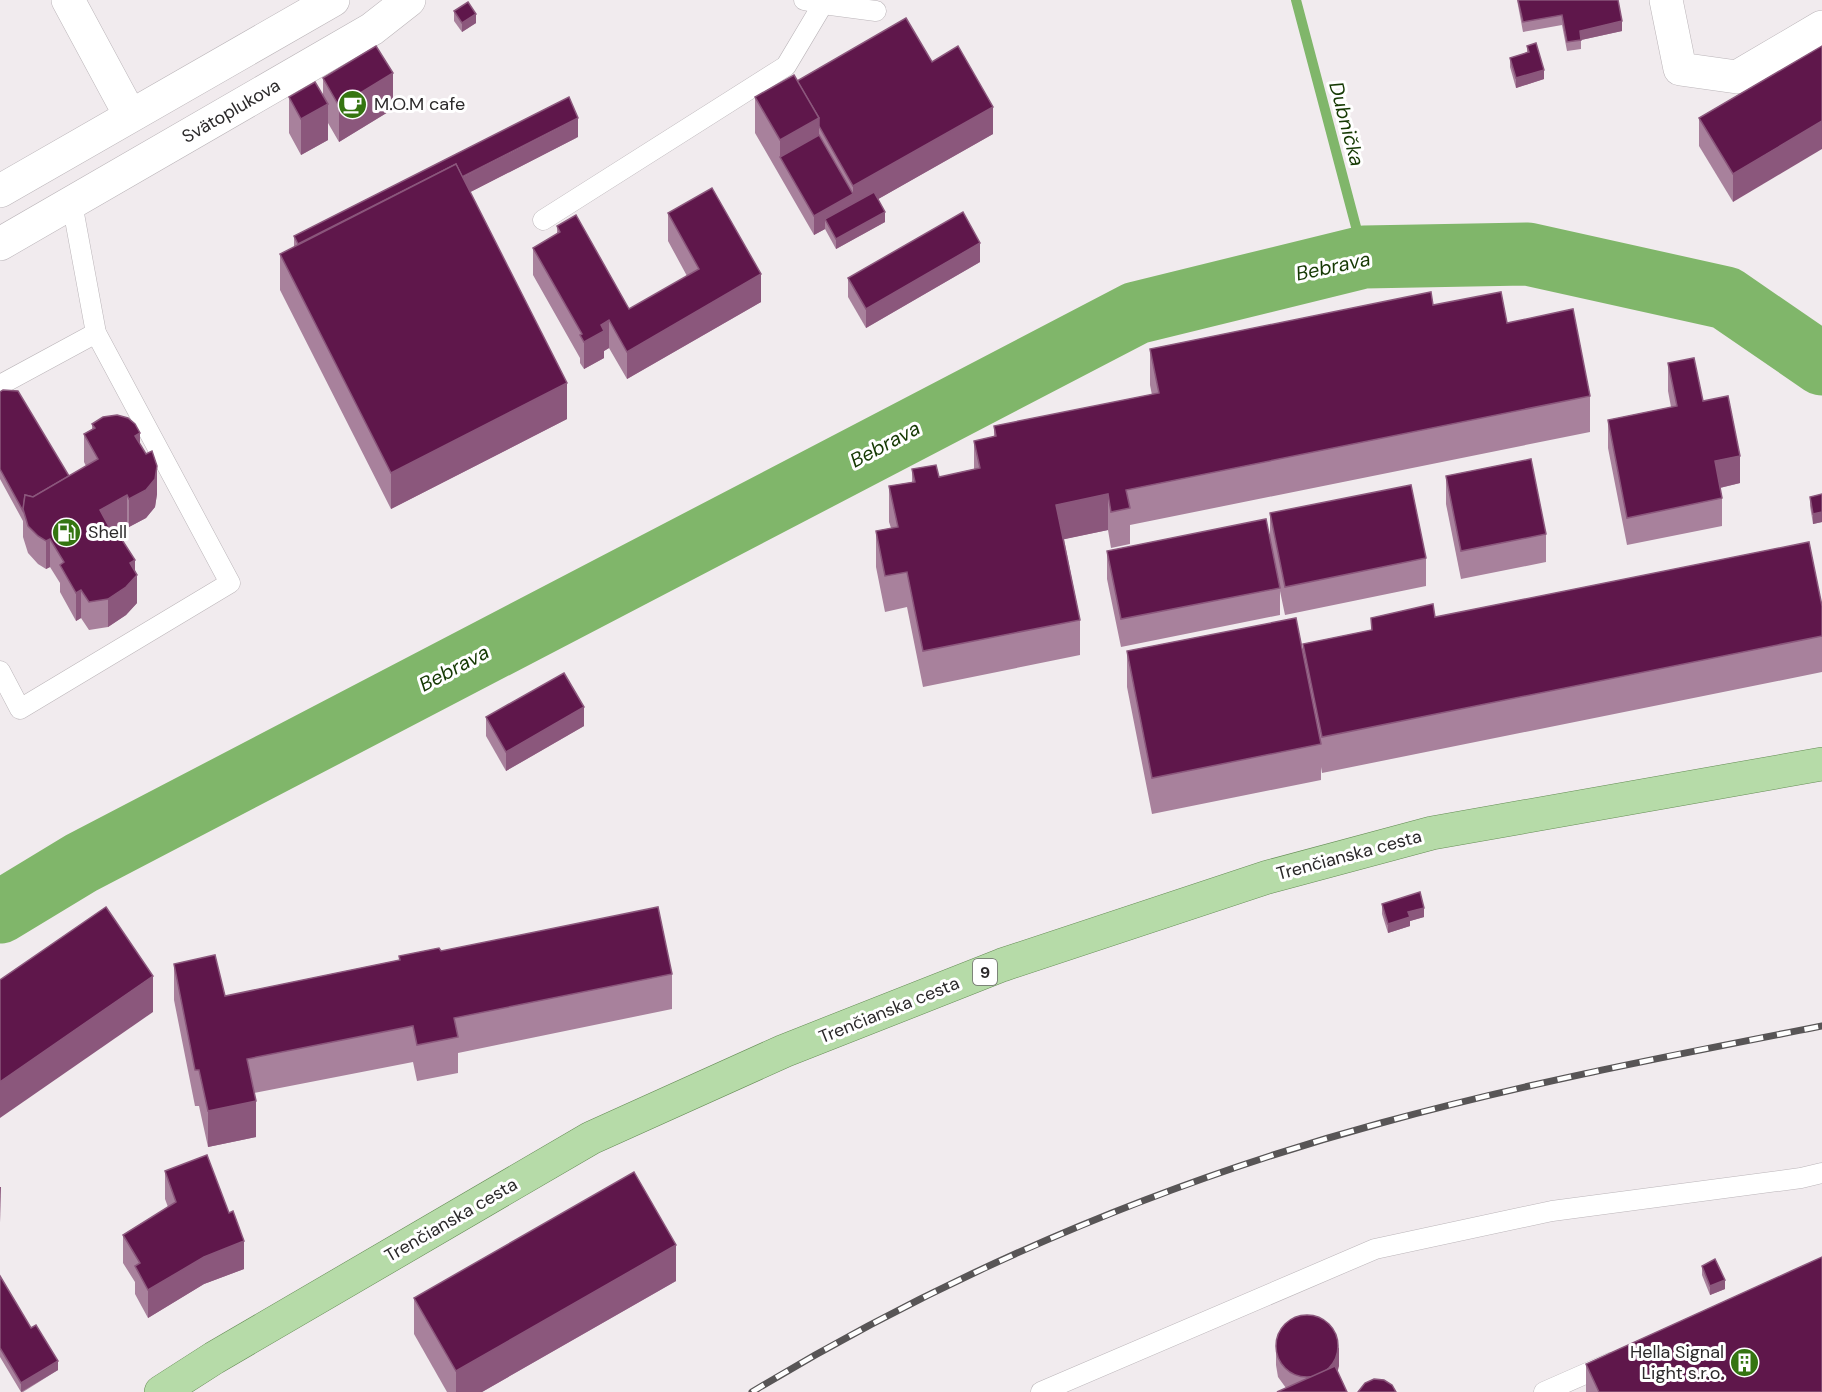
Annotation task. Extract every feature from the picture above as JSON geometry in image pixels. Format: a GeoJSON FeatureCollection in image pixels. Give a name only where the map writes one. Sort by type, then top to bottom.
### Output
{"type":"FeatureCollection","features":[{"type":"Feature","properties":{"kind":"main road","name":"Trenčianska cesta"},"geometry":{"type":"LineString","coordinates":[[161,1392],[214,1358],[591,1138],[784,1051],[1002,965],[1268,877],[1432,833],[1822,764]]}},
{"type":"Feature","properties":{"kind":"street"},"geometry":{"type":"LineString","coordinates":[[68,0],[130,115]]}},
{"type":"Feature","properties":{"kind":"street"},"geometry":{"type":"LineString","coordinates":[[14,183],[333,0]]}},
{"type":"Feature","properties":{"kind":"street","name":"Svätoplukova"},"geometry":{"type":"LineString","coordinates":[[0,244],[372,29],[409,0]]}},
{"type":"Feature","properties":{"kind":"street"},"geometry":{"type":"LineString","coordinates":[[1666,0],[1680,69],[1737,77],[1822,27]]}},
{"type":"Feature","properties":{"kind":"street"},"geometry":{"type":"LineString","coordinates":[[14,183],[61,209]]}},
{"type":"Feature","properties":{"kind":"lane"},"geometry":{"type":"LineString","coordinates":[[543,220],[786,66],[814,2],[876,11]]}},
{"type":"Feature","properties":{"kind":"lane"},"geometry":{"type":"LineString","coordinates":[[0,671],[20,710],[230,583],[96,333],[61,209]]}},
{"type":"Feature","properties":{"kind":"lane"},"geometry":{"type":"LineString","coordinates":[[0,385],[96,333]]}},
{"type":"Feature","properties":{"kind":"lane"},"geometry":{"type":"LineString","coordinates":[[1041,1392],[1375,1249],[1552,1211],[1789,1180],[1822,1173]]}},
{"type":"Feature","properties":{"kind":"lane"},"geometry":{"type":"LineString","coordinates":[[1544,1392],[1629,1354]]}},
{"type":"Feature","properties":{"kind":"building"},"geometry":{"type":"Polygon","coordinates":[[[1518,0],[1618,0],[1622,21],[1580,31],[1581,40],[1567,42],[1562,15],[1523,22],[1518,0]]]}},
{"type":"Feature","properties":{"kind":"building"},"geometry":{"type":"Polygon","coordinates":[[[468,2],[476,14],[462,23],[454,11],[468,2]]]}},
{"type":"Feature","properties":{"kind":"building"},"geometry":{"type":"Polygon","coordinates":[[[906,18],[932,62],[958,46],[993,107],[853,186],[819,126],[819,118],[797,81],[906,18]]]}},
{"type":"Feature","properties":{"kind":"building"},"geometry":{"type":"Polygon","coordinates":[[[1536,43],[1544,70],[1516,78],[1510,58],[1529,52],[1527,46],[1536,43]]]}},
{"type":"Feature","properties":{"kind":"building"},"geometry":{"type":"Polygon","coordinates":[[[376,46],[393,73],[339,106],[323,78],[376,46]]]}},
{"type":"Feature","properties":{"kind":"building"},"geometry":{"type":"Polygon","coordinates":[[[1822,46],[1822,121],[1733,174],[1699,118],[1822,46]]]}},
{"type":"Feature","properties":{"kind":"building"},"geometry":{"type":"Polygon","coordinates":[[[794,75],[819,118],[780,140],[755,97],[794,75]]]}},
{"type":"Feature","properties":{"kind":"building"},"geometry":{"type":"Polygon","coordinates":[[[315,82],[328,104],[301,119],[289,97],[315,82]]]}},
{"type":"Feature","properties":{"kind":"building"},"geometry":{"type":"Polygon","coordinates":[[[569,97],[578,118],[462,177],[456,164],[298,244],[294,236],[569,97]]]}},
{"type":"Feature","properties":{"kind":"building"},"geometry":{"type":"Polygon","coordinates":[[[819,135],[853,194],[814,216],[780,157],[819,135]]]}},
{"type":"Feature","properties":{"kind":"building"},"geometry":{"type":"Polygon","coordinates":[[[456,164],[567,383],[391,473],[280,254],[456,164]]]}},
{"type":"Feature","properties":{"kind":"building"},"geometry":{"type":"Polygon","coordinates":[[[712,188],[761,274],[627,352],[609,320],[601,325],[604,331],[584,342],[580,335],[582,334],[533,248],[560,232],[557,226],[576,215],[629,309],[699,269],[668,213],[712,188]]]}},
{"type":"Feature","properties":{"kind":"building"},"geometry":{"type":"Polygon","coordinates":[[[874,192],[885,212],[836,239],[825,219],[874,192]]]}},
{"type":"Feature","properties":{"kind":"building"},"geometry":{"type":"Polygon","coordinates":[[[963,212],[980,243],[866,309],[848,278],[963,212]]]}},
{"type":"Feature","properties":{"kind":"building"},"geometry":{"type":"Polygon","coordinates":[[[1431,292],[1433,305],[1501,292],[1507,323],[1573,309],[1590,396],[1126,490],[1130,508],[1111,512],[1108,494],[1056,505],[1080,620],[923,651],[907,572],[885,576],[876,531],[898,527],[889,486],[915,482],[912,469],[936,465],[939,477],[980,468],[974,441],[996,436],[994,426],[1159,393],[1150,349],[1431,292]]]}},
{"type":"Feature","properties":{"kind":"building"},"geometry":{"type":"Polygon","coordinates":[[[1694,358],[1703,401],[1728,396],[1740,456],[1715,461],[1722,498],[1627,518],[1608,420],[1677,406],[1668,363],[1694,358]]]}},
{"type":"Feature","properties":{"kind":"building"},"geometry":{"type":"Polygon","coordinates":[[[3,390],[18,391],[69,476],[33,497],[25,495],[23,511],[0,469],[0,392],[3,390]]]}},
{"type":"Feature","properties":{"kind":"building","name":"Shell"},"geometry":{"type":"Polygon","coordinates":[[[117,415],[128,418],[135,424],[140,433],[135,436],[146,454],[152,451],[157,466],[155,479],[146,490],[129,499],[127,495],[100,510],[113,534],[117,532],[135,560],[130,563],[137,575],[126,587],[108,599],[89,602],[81,590],[76,593],[60,565],[64,562],[50,539],[46,541],[28,526],[23,509],[25,495],[33,497],[98,459],[84,434],[95,428],[92,424],[103,417],[117,415]]]}},
{"type":"Feature","properties":{"kind":"building"},"geometry":{"type":"Polygon","coordinates":[[[1531,459],[1546,534],[1461,551],[1446,476],[1531,459]]]}},
{"type":"Feature","properties":{"kind":"building"},"geometry":{"type":"Polygon","coordinates":[[[1411,485],[1426,558],[1285,587],[1270,513],[1411,485]]]}},
{"type":"Feature","properties":{"kind":"building"},"geometry":{"type":"Polygon","coordinates":[[[1822,494],[1822,512],[1813,514],[1810,497],[1822,494]]]}},
{"type":"Feature","properties":{"kind":"building"},"geometry":{"type":"Polygon","coordinates":[[[1266,519],[1280,588],[1121,619],[1107,551],[1266,519]]]}},
{"type":"Feature","properties":{"kind":"building"},"geometry":{"type":"Polygon","coordinates":[[[1809,542],[1822,606],[1822,636],[1322,737],[1303,644],[1372,630],[1371,618],[1433,604],[1435,617],[1809,542]]]}},
{"type":"Feature","properties":{"kind":"building"},"geometry":{"type":"Polygon","coordinates":[[[1296,618],[1321,744],[1152,778],[1127,651],[1296,618]]]}},
{"type":"Feature","properties":{"kind":"building"},"geometry":{"type":"Polygon","coordinates":[[[564,673],[584,707],[506,752],[486,717],[564,673]]]}},
{"type":"Feature","properties":{"kind":"building"},"geometry":{"type":"Polygon","coordinates":[[[1420,892],[1424,908],[1408,912],[1410,917],[1388,924],[1382,904],[1420,892]]]}},
{"type":"Feature","properties":{"kind":"building"},"geometry":{"type":"Polygon","coordinates":[[[106,907],[153,976],[0,1082],[0,980],[106,907]]]}},
{"type":"Feature","properties":{"kind":"building"},"geometry":{"type":"Polygon","coordinates":[[[658,907],[672,974],[454,1018],[458,1037],[417,1045],[413,1026],[247,1059],[256,1101],[208,1111],[199,1070],[195,1070],[174,964],[215,955],[225,996],[400,960],[399,956],[439,948],[441,951],[658,907]]]}},
{"type":"Feature","properties":{"kind":"building"},"geometry":{"type":"Polygon","coordinates":[[[207,1155],[229,1213],[233,1211],[244,1241],[204,1257],[148,1290],[135,1266],[140,1263],[123,1235],[176,1202],[165,1171],[207,1155]]]}},
{"type":"Feature","properties":{"kind":"building"},"geometry":{"type":"Polygon","coordinates":[[[634,1172],[676,1245],[456,1371],[414,1298],[634,1172]]]}},
{"type":"Feature","properties":{"kind":"building"},"geometry":{"type":"Polygon","coordinates":[[[1822,1257],[1822,1392],[1599,1392],[1586,1364],[1822,1257]]]}},
{"type":"Feature","properties":{"kind":"building"},"geometry":{"type":"Polygon","coordinates":[[[1715,1259],[1725,1280],[1710,1286],[1702,1266],[1715,1259]]]}},
{"type":"Feature","properties":{"kind":"building"},"geometry":{"type":"Polygon","coordinates":[[[0,1276],[31,1328],[36,1325],[58,1361],[21,1383],[0,1348],[0,1276]]]}},
{"type":"Feature","properties":{"kind":"building"},"geometry":{"type":"Polygon","coordinates":[[[1307,1315],[1319,1317],[1329,1324],[1336,1334],[1338,1346],[1336,1358],[1329,1368],[1319,1375],[1307,1377],[1295,1375],[1285,1368],[1278,1358],[1276,1346],[1278,1334],[1285,1324],[1295,1317],[1307,1315]]]}},
{"type":"Feature","properties":{"kind":"building"},"geometry":{"type":"Polygon","coordinates":[[[1335,1366],[1347,1392],[1277,1392],[1335,1366]]]}},
{"type":"Feature","properties":{"kind":"building"},"geometry":{"type":"Polygon","coordinates":[[[1374,1379],[1384,1380],[1392,1385],[1396,1392],[1358,1392],[1365,1383],[1374,1379]]]}},
{"type":"Feature","properties":{"kind":"waterway","name":"Dubnička"},"geometry":{"type":"LineString","coordinates":[[1296,0],[1364,257]]}},
{"type":"Feature","properties":{"kind":"waterway","name":"Bebrava"},"geometry":{"type":"LineString","coordinates":[[0,912],[81,863],[1136,313],[1364,257],[1528,254],[1726,298],[1822,364]]}},
{"type":"Feature","properties":{"kind":"railway"},"geometry":{"type":"LineString","coordinates":[[752,1392],[826,1349],[979,1271],[1137,1203],[1217,1174],[1381,1123],[1490,1095],[1600,1070],[1822,1026]]}},
{"type":"Feature","properties":{"kind":"place","name":"M.O.M cafe"},"geometry":{"type":"Point","coordinates":[353,104]}},
{"type":"Feature","properties":{"kind":"place","name":"Shell"},"geometry":{"type":"Point","coordinates":[67,532]}},
{"type":"Feature","properties":{"kind":"place","name":"Hella Signal Light s.r.o."},"geometry":{"type":"Point","coordinates":[1745,1362]}}]}
